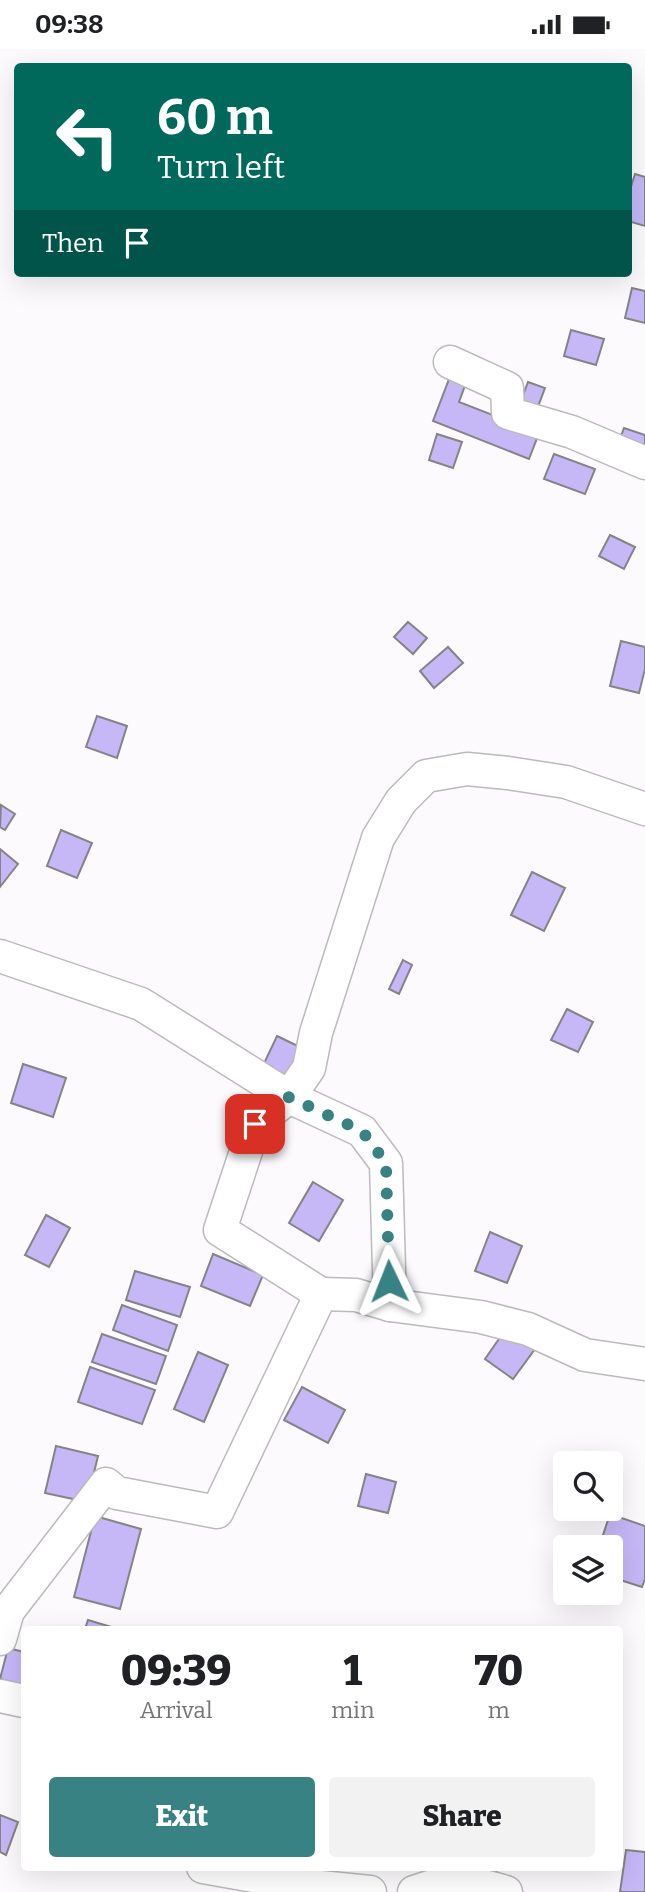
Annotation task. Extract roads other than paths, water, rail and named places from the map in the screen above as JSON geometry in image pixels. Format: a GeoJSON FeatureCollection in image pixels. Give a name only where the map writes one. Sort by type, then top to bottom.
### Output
{"type":"FeatureCollection","features":[{"type":"Feature","properties":{"kind":"street"},"geometry":{"type":"LineString","coordinates":[[450,362],[507,388],[509,413],[572,432],[645,463]]}},
{"type":"Feature","properties":{"kind":"street"},"geometry":{"type":"LineString","coordinates":[[645,809],[566,782],[467,769],[426,776],[401,801],[378,838],[316,1033],[309,1068],[289,1097],[255,1124],[220,1230],[321,1294],[356,1295],[390,1305],[481,1317],[528,1329],[585,1355],[645,1364]]}},
{"type":"Feature","properties":{"kind":"street"},"geometry":{"type":"LineString","coordinates":[[0,956],[141,1004],[289,1097],[362,1131],[386,1163],[390,1305]]}},
{"type":"Feature","properties":{"kind":"street"},"geometry":{"type":"LineString","coordinates":[[0,1639],[8,1611],[106,1484],[117,1493],[217,1512],[321,1294]]}},
{"type":"Feature","properties":{"kind":"street"},"geometry":{"type":"LineString","coordinates":[[0,1696],[21,1700]]}},
{"type":"Feature","properties":{"kind":"street"},"geometry":{"type":"LineString","coordinates":[[226,1871],[310,1886],[370,1892]]}},
{"type":"Feature","properties":{"kind":"street"},"geometry":{"type":"LineString","coordinates":[[414,1892],[441,1883],[470,1881],[506,1892]]}}]}
